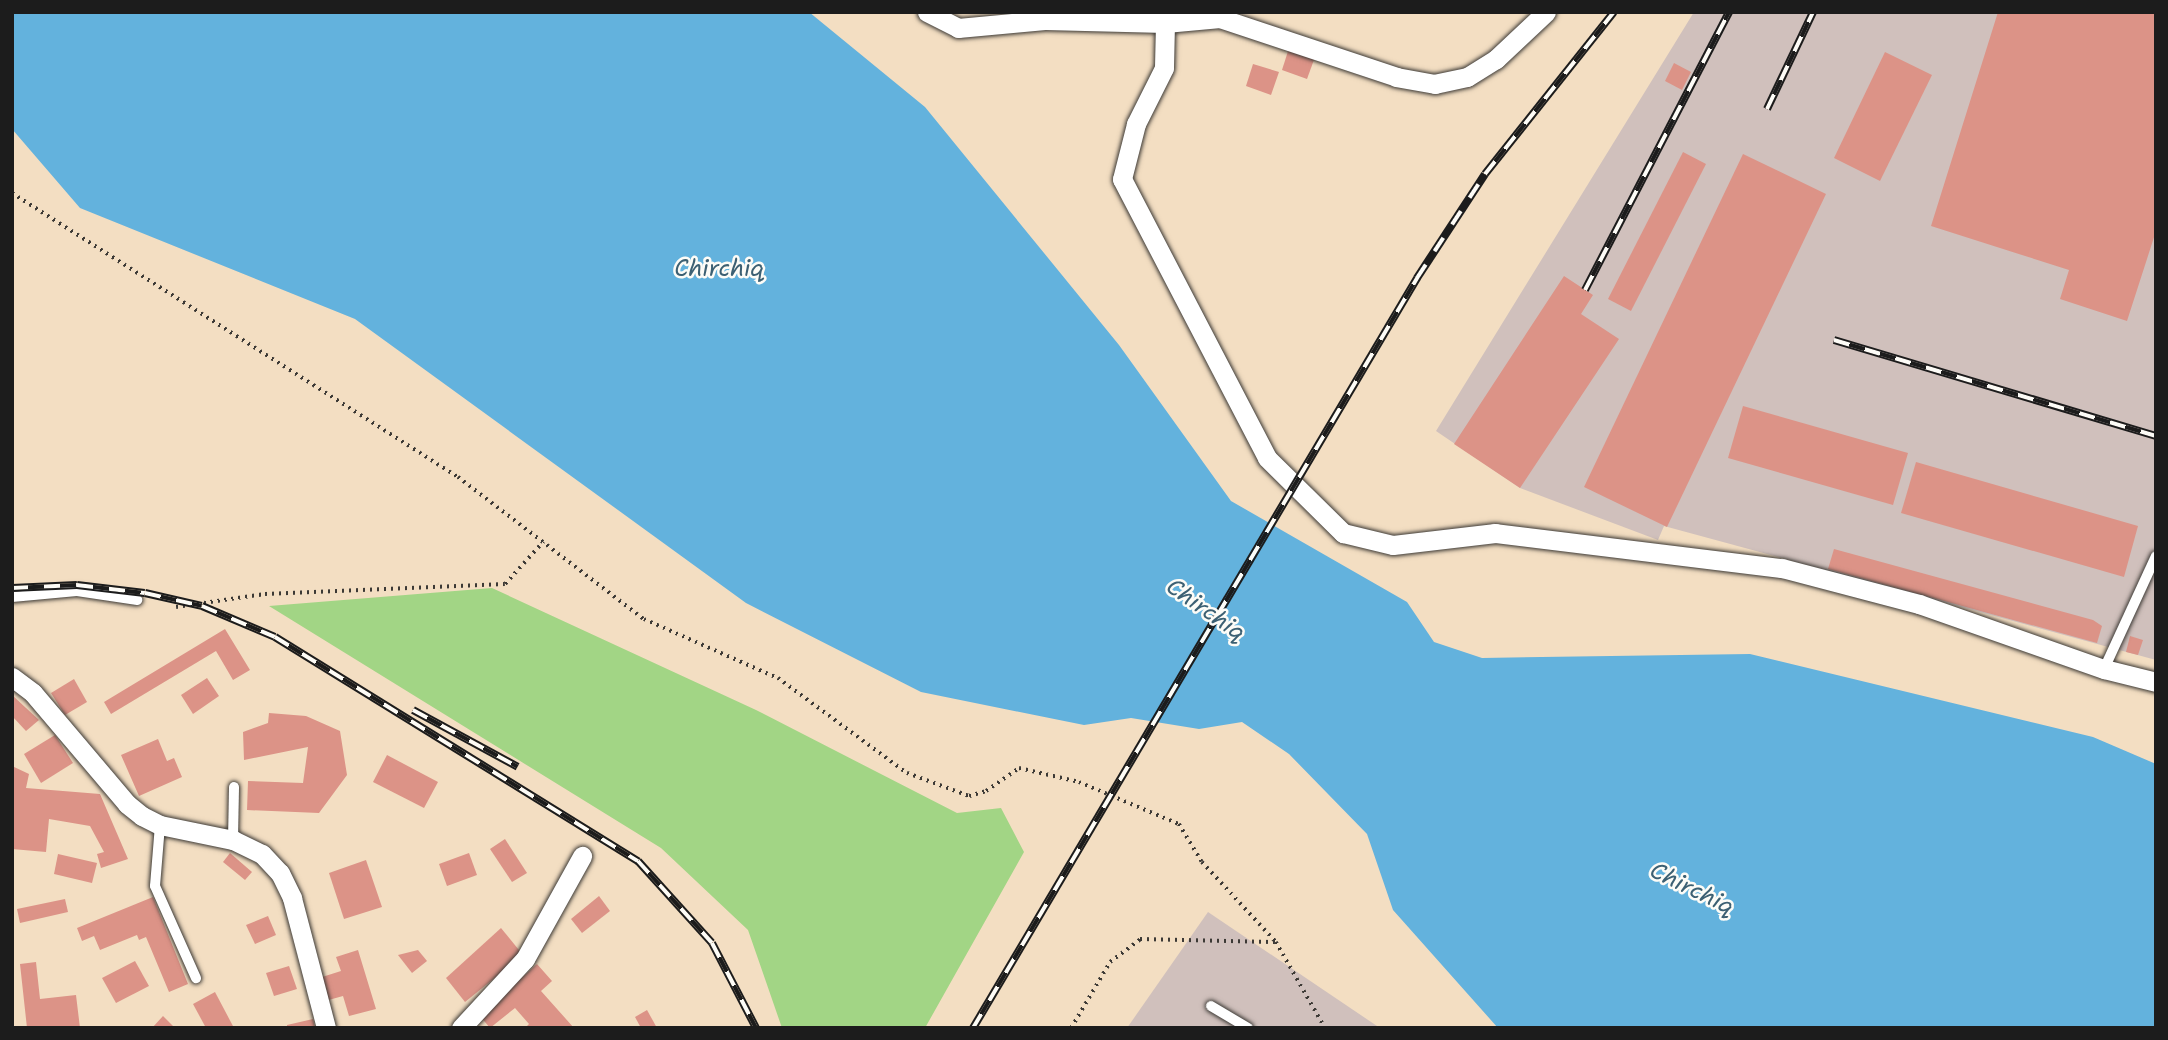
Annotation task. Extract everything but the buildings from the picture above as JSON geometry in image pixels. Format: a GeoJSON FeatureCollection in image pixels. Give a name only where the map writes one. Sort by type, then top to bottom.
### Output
{"type":"FeatureCollection","features":[{"type":"Feature","properties":{"kind":"street"},"geometry":{"type":"LineString","coordinates":[[928,12],[958,28],[1042,16],[1163,18],[1221,15],[1397,77],[1435,85],[1467,77],[1496,59],[1546,12]]}},
{"type":"Feature","properties":{"kind":"street"},"geometry":{"type":"LineString","coordinates":[[1163,18],[1164,68],[1136,124],[1122,179],[1267,458],[1343,533],[1392,545],[1495,533],[1782,568],[1919,604],[2105,669],[2156,682]]}},
{"type":"Feature","properties":{"kind":"street"},"geometry":{"type":"LineString","coordinates":[[12,677],[33,693],[127,804],[160,825],[233,840],[262,854],[280,873],[292,898],[326,1028]]}},
{"type":"Feature","properties":{"kind":"street"},"geometry":{"type":"LineString","coordinates":[[468,1025],[533,948],[582,856]]}},
{"type":"Feature","properties":{"kind":"lane"},"geometry":{"type":"LineString","coordinates":[[2105,669],[2156,556]]}},
{"type":"Feature","properties":{"kind":"lane"},"geometry":{"type":"LineString","coordinates":[[12,597],[77,591],[137,600]]}},
{"type":"Feature","properties":{"kind":"lane"},"geometry":{"type":"LineString","coordinates":[[233,840],[234,787]]}},
{"type":"Feature","properties":{"kind":"lane"},"geometry":{"type":"LineString","coordinates":[[160,825],[155,886],[196,978]]}},
{"type":"Feature","properties":{"kind":"lane"},"geometry":{"type":"LineString","coordinates":[[1211,1006],[1248,1028]]}},
{"type":"Feature","properties":{"kind":"path"},"geometry":{"type":"LineString","coordinates":[[12,193],[458,477],[644,619],[778,678],[907,773],[969,796],[986,791],[1019,768],[1079,782],[1179,824],[1202,862],[1276,942],[1325,1028]]}},
{"type":"Feature","properties":{"kind":"path"},"geometry":{"type":"LineString","coordinates":[[176,607],[265,594],[505,584],[543,542]]}},
{"type":"Feature","properties":{"kind":"path"},"geometry":{"type":"LineString","coordinates":[[1071,1028],[1110,962],[1140,939],[1276,942]]}},
{"type":"Feature","properties":{"kind":"shaded area"},"geometry":{"type":"Polygon","coordinates":[[[1694,12],[2156,12],[2156,660],[1664,526],[1658,540],[1520,488],[1436,431],[1694,12]]]}},
{"type":"Feature","properties":{"kind":"shaded area"},"geometry":{"type":"Polygon","coordinates":[[[1208,912],[1380,1028],[1127,1028],[1208,912]]]}},
{"type":"Feature","properties":{"kind":"green space"},"geometry":{"type":"Polygon","coordinates":[[[492,588],[756,710],[957,813],[1001,808],[1024,852],[925,1028],[782,1028],[748,930],[661,848],[269,606],[492,588]]]}},
{"type":"Feature","properties":{"kind":"water","name":"Chirchiq"},"geometry":{"type":"Polygon","coordinates":[[[12,12],[809,12],[925,107],[1119,345],[1231,501],[1407,602],[1434,642],[1482,658],[1750,654],[2093,737],[2156,764],[2156,1028],[1498,1028],[1393,910],[1367,834],[1289,754],[1242,722],[1199,729],[1131,718],[1084,725],[921,692],[746,603],[355,319],[80,208],[12,129],[12,12]]]}},
{"type":"Feature","properties":{"kind":"railway"},"geometry":{"type":"LineString","coordinates":[[973,1028],[1417,278],[1485,174],[1614,12]]}},
{"type":"Feature","properties":{"kind":"railway"},"geometry":{"type":"LineString","coordinates":[[1585,290],[1729,12]]}},
{"type":"Feature","properties":{"kind":"railway"},"geometry":{"type":"LineString","coordinates":[[1767,109],[1813,12]]}},
{"type":"Feature","properties":{"kind":"railway"},"geometry":{"type":"LineString","coordinates":[[1834,340],[2156,436]]}},
{"type":"Feature","properties":{"kind":"railway"},"geometry":{"type":"LineString","coordinates":[[12,588],[77,585],[145,593],[202,606],[275,637],[638,861],[712,943],[756,1028]]}},
{"type":"Feature","properties":{"kind":"railway"},"geometry":{"type":"LineString","coordinates":[[413,710],[518,767]]}}]}
